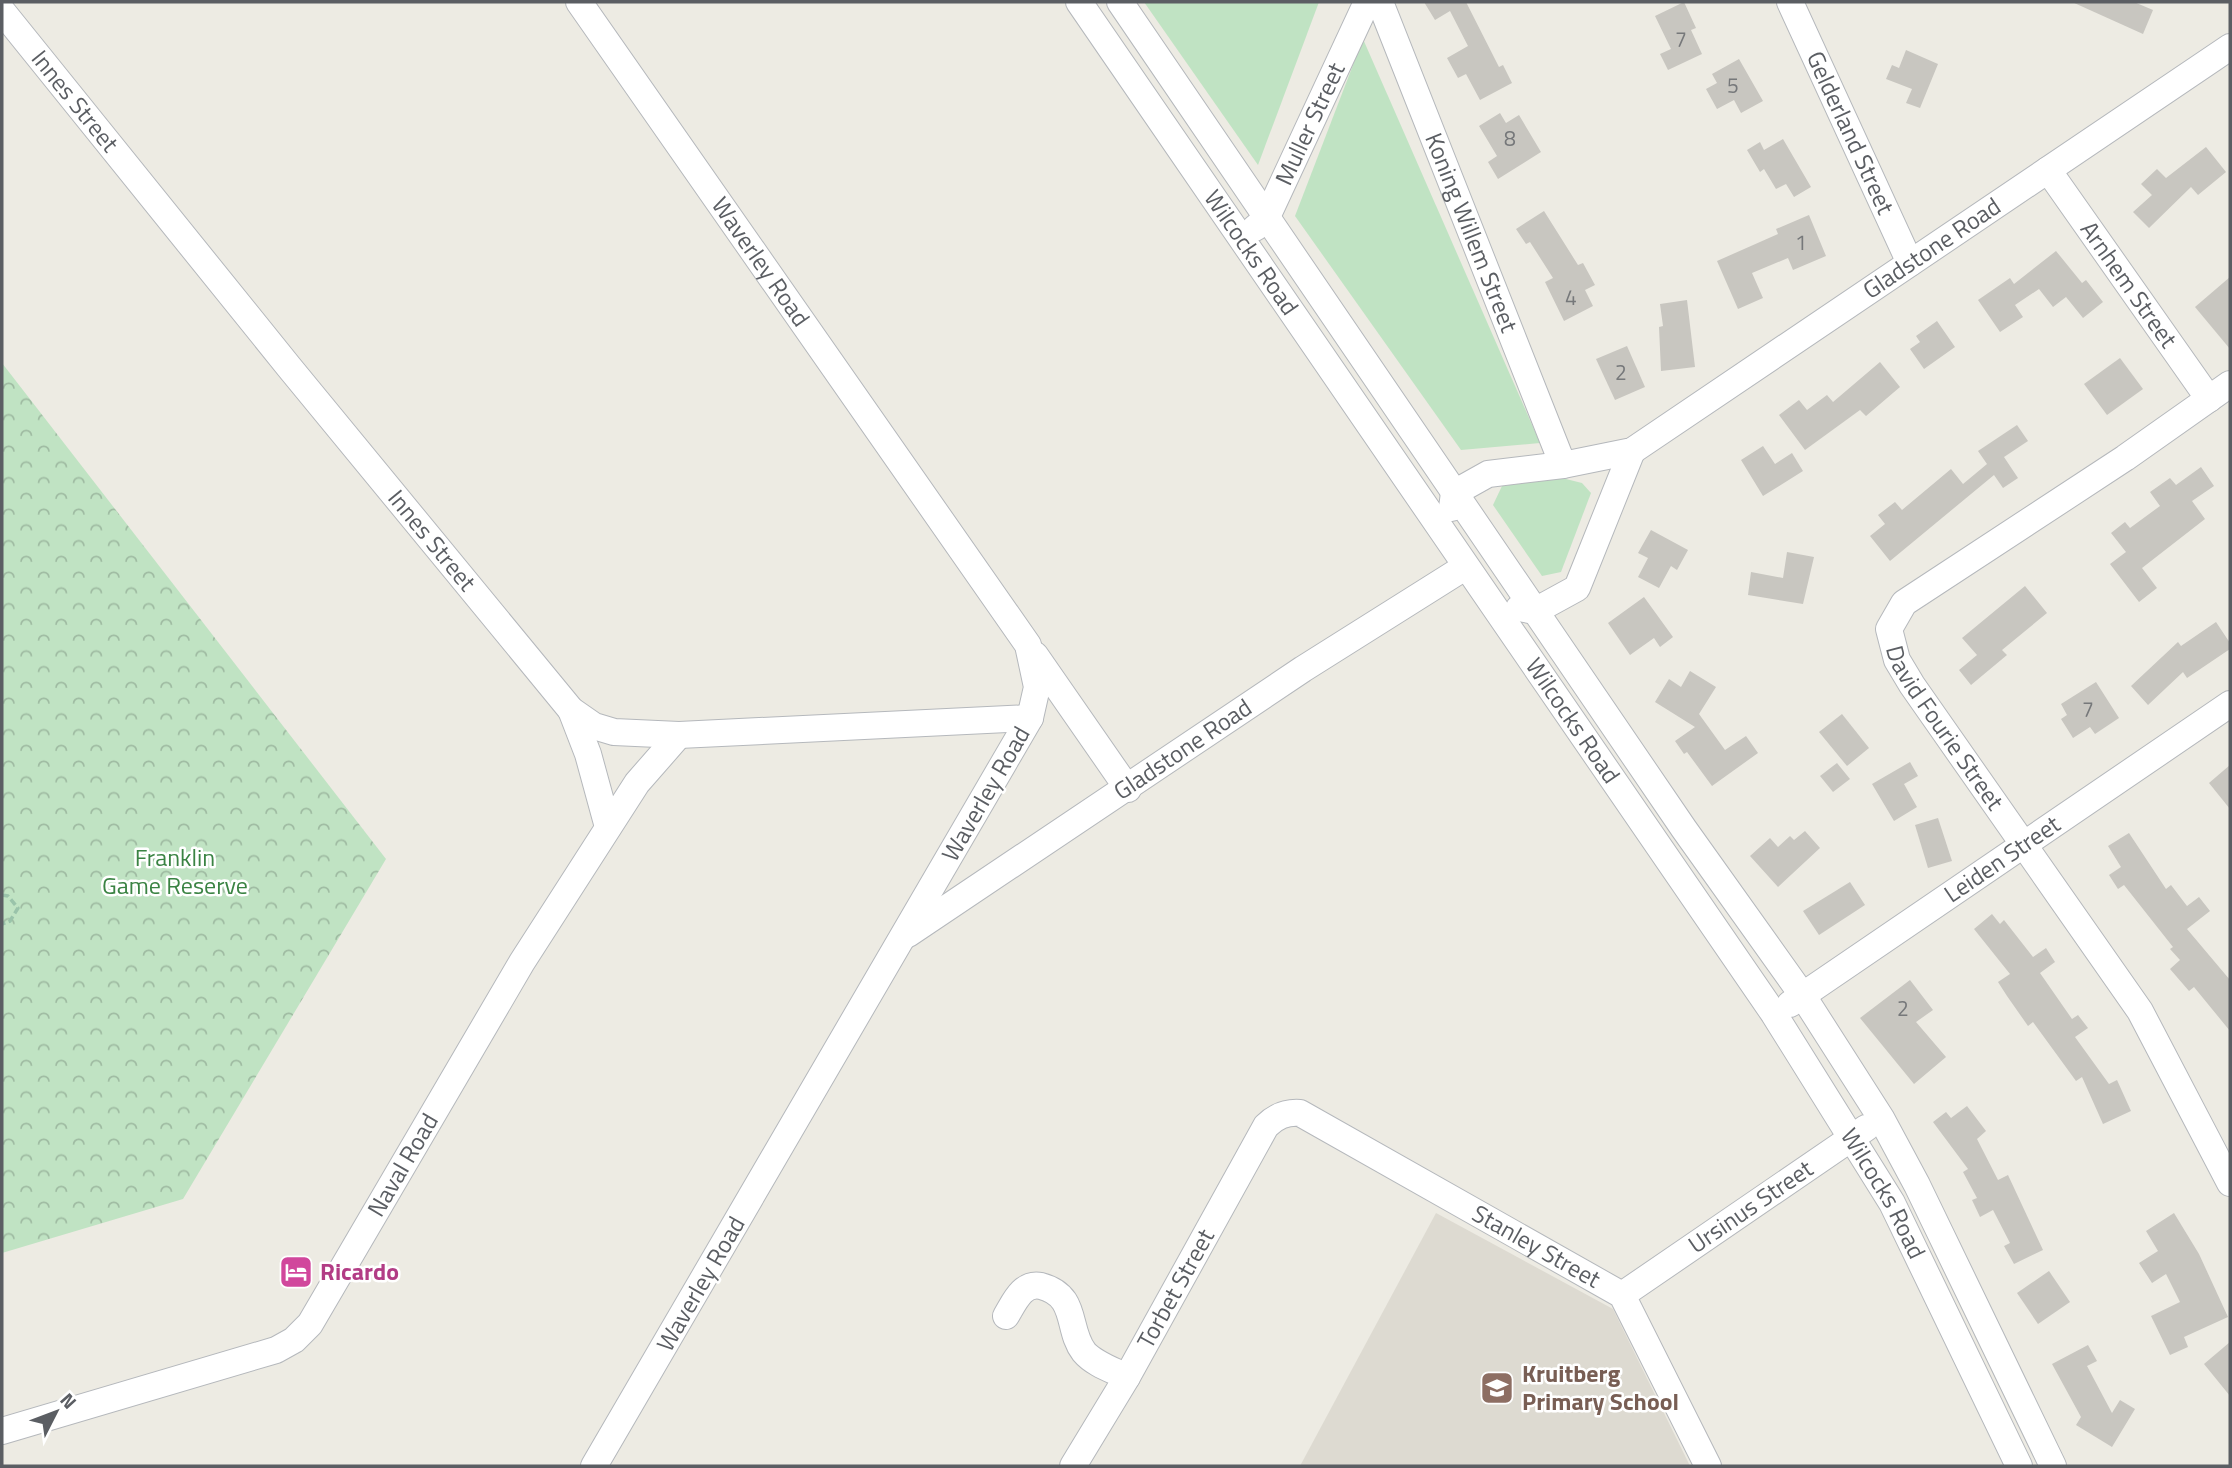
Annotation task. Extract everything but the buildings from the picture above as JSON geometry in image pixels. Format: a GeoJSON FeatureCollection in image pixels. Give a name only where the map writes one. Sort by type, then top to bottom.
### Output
{"type":"FeatureCollection","features":[{"type":"Feature","properties":{"kind":"street","name":"Waverley Road"},"geometry":{"type":"LineString","coordinates":[[579,2],[1028,645],[1037,687],[1030,718],[594,1466]]}},
{"type":"Feature","properties":{"kind":"street","name":"Wilcocks Road"},"geometry":{"type":"LineString","coordinates":[[1079,2],[1774,1014],[1892,1203],[2016,1460]]}},
{"type":"Feature","properties":{"kind":"street","name":"Wilcocks Road"},"geometry":{"type":"LineString","coordinates":[[1120,2],[1266,219],[1802,996],[1881,1118],[1917,1185],[2053,1466]]}},
{"type":"Feature","properties":{"kind":"street","name":"Muller Street"},"geometry":{"type":"LineString","coordinates":[[1242,239],[1266,219],[1367,2]]}},
{"type":"Feature","properties":{"kind":"street","name":"Koning Willem Street"},"geometry":{"type":"LineString","coordinates":[[1380,2],[1563,465]]}},
{"type":"Feature","properties":{"kind":"street","name":"Gelderland Street"},"geometry":{"type":"LineString","coordinates":[[1790,2],[1910,263]]}},
{"type":"Feature","properties":{"kind":"street","name":"Innes Street"},"geometry":{"type":"LineString","coordinates":[[2,11],[289,367],[571,710],[594,726],[614,732],[679,735],[1030,718]]}},
{"type":"Feature","properties":{"kind":"street","name":"Gladstone Road"},"geometry":{"type":"LineString","coordinates":[[1454,493],[1488,474],[1563,465],[1632,451],[2230,47]]}},
{"type":"Feature","properties":{"kind":"street","name":"Arnhem Street"},"geometry":{"type":"LineString","coordinates":[[2048,170],[2220,391]]}},
{"type":"Feature","properties":{"kind":"street","name":"David Fourie Street"},"geometry":{"type":"LineString","coordinates":[[2220,391],[1904,603],[1895,614],[1889,629],[1897,660],[2022,845],[2140,1011],[2230,1183]]}},
{"type":"Feature","properties":{"kind":"street"},"geometry":{"type":"LineString","coordinates":[[1492,604],[1535,611],[1577,587],[1632,451]]}},
{"type":"Feature","properties":{"kind":"street"},"geometry":{"type":"LineString","coordinates":[[1446,540],[1454,493]]}},
{"type":"Feature","properties":{"kind":"street","name":"Gladstone Road"},"geometry":{"type":"LineString","coordinates":[[903,938],[1303,669],[1465,567]]}},
{"type":"Feature","properties":{"kind":"street"},"geometry":{"type":"LineString","coordinates":[[1028,645],[1128,789]]}},
{"type":"Feature","properties":{"kind":"street","name":"Leiden Street"},"geometry":{"type":"LineString","coordinates":[[1774,1014],[2230,704]]}},
{"type":"Feature","properties":{"kind":"street"},"geometry":{"type":"LineString","coordinates":[[571,710],[588,754],[608,827]]}},
{"type":"Feature","properties":{"kind":"street","name":"Naval Road"},"geometry":{"type":"LineString","coordinates":[[2,1431],[276,1350],[294,1340],[310,1324],[522,962],[637,783],[679,735]]}},
{"type":"Feature","properties":{"kind":"street"},"geometry":{"type":"LineString","coordinates":[[1660,847],[1684,828]]}},
{"type":"Feature","properties":{"kind":"street","name":"Stanley Street"},"geometry":{"type":"LineString","coordinates":[[1282,1114],[1300,1113],[1622,1295],[1708,1466]]}},
{"type":"Feature","properties":{"kind":"street","name":"Torbet Street"},"geometry":{"type":"LineString","coordinates":[[1073,1466],[1127,1377],[1266,1126],[1282,1114]]}},
{"type":"Feature","properties":{"kind":"street","name":"Ursinus Street"},"geometry":{"type":"LineString","coordinates":[[1622,1295],[1881,1118]]}},
{"type":"Feature","properties":{"kind":"street"},"geometry":{"type":"LineString","coordinates":[[1006,1316],[1016,1297],[1026,1288],[1035,1285],[1046,1287],[1067,1305],[1077,1339],[1084,1352],[1127,1377]]}},
{"type":"Feature","properties":{"kind":"street"},"geometry":{"type":"LineString","coordinates":[[2016,1460],[2040,1440]]}},
{"type":"Feature","properties":{"kind":"path"},"geometry":{"type":"LineString","coordinates":[[2,895],[8,896],[18,908],[10,920],[2,924]]}},
{"type":"Feature","properties":{"kind":"shaded area","name":"Kruitberg Primary School"},"geometry":{"type":"Polygon","coordinates":[[[1436,1213],[1613,1309],[1690,1466],[1300,1466],[1436,1213]]]}},
{"type":"Feature","properties":{"kind":"green space"},"geometry":{"type":"Polygon","coordinates":[[[1144,2],[1319,2],[1258,165],[1144,2]]]}},
{"type":"Feature","properties":{"kind":"green space"},"geometry":{"type":"Polygon","coordinates":[[[1363,39],[1540,443],[1461,450],[1295,216],[1363,39]]]}},
{"type":"Feature","properties":{"kind":"green space","name":"Franklin Game Reserve"},"geometry":{"type":"Polygon","coordinates":[[[2,363],[386,859],[183,1199],[2,1253],[2,363]]]}},
{"type":"Feature","properties":{"kind":"green space"},"geometry":{"type":"Polygon","coordinates":[[[1562,478],[1582,483],[1591,493],[1561,572],[1542,576],[1493,505],[1502,486],[1562,478]]]}},
{"type":"Feature","properties":{"kind":"place","name":"Ricardo"},"geometry":{"type":"Point","coordinates":[296,1272]}},
{"type":"Feature","properties":{"kind":"place","name":"Kruitberg Primary School"},"geometry":{"type":"Point","coordinates":[1497,1388]}}]}
